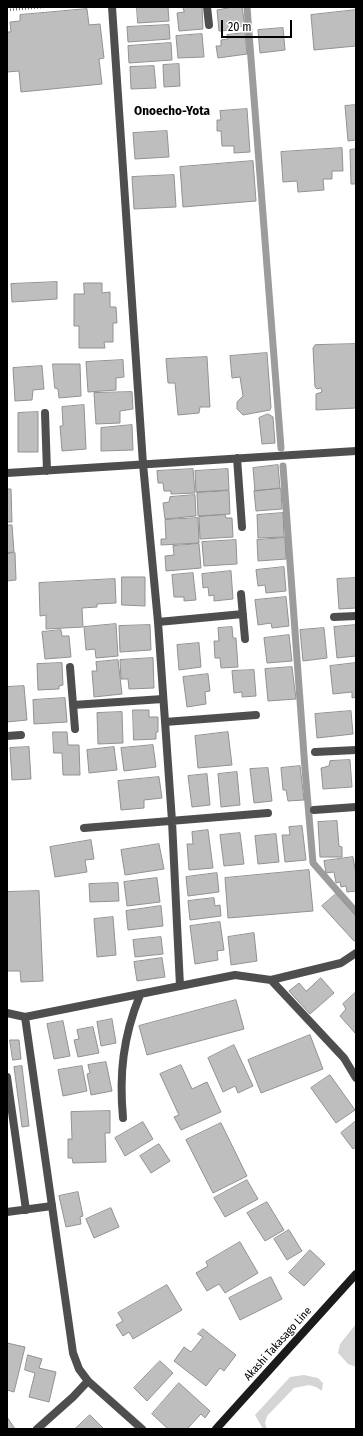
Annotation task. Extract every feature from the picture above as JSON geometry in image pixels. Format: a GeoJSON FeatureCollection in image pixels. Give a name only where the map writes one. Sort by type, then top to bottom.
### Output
{"type":"FeatureCollection","features":[{"type":"Feature","properties":{"kind":"main road","name":"Akashi Takasago Line"},"geometry":{"type":"LineString","coordinates":[[216,1429],[356,1274]]}},
{"type":"Feature","properties":{"kind":"street"},"geometry":{"type":"LineString","coordinates":[[112,7],[143,464],[158,622],[172,821],[180,986]]}},
{"type":"Feature","properties":{"kind":"street"},"geometry":{"type":"LineString","coordinates":[[207,7],[209,25]]}},
{"type":"Feature","properties":{"kind":"street"},"geometry":{"type":"LineString","coordinates":[[45,413],[47,471]]}},
{"type":"Feature","properties":{"kind":"street"},"geometry":{"type":"LineString","coordinates":[[7,473],[356,450]]}},
{"type":"Feature","properties":{"kind":"street"},"geometry":{"type":"LineString","coordinates":[[237,458],[242,527]]}},
{"type":"Feature","properties":{"kind":"street"},"geometry":{"type":"LineString","coordinates":[[241,594],[245,639]]}},
{"type":"Feature","properties":{"kind":"street"},"geometry":{"type":"LineString","coordinates":[[158,622],[243,614]]}},
{"type":"Feature","properties":{"kind":"street"},"geometry":{"type":"LineString","coordinates":[[334,616],[356,616]]}},
{"type":"Feature","properties":{"kind":"street"},"geometry":{"type":"LineString","coordinates":[[70,667],[75,729]]}},
{"type":"Feature","properties":{"kind":"street"},"geometry":{"type":"LineString","coordinates":[[73,705],[163,699]]}},
{"type":"Feature","properties":{"kind":"street"},"geometry":{"type":"LineString","coordinates":[[165,722],[256,715]]}},
{"type":"Feature","properties":{"kind":"street"},"geometry":{"type":"LineString","coordinates":[[7,736],[21,734]]}},
{"type":"Feature","properties":{"kind":"street"},"geometry":{"type":"LineString","coordinates":[[315,752],[356,750]]}},
{"type":"Feature","properties":{"kind":"street"},"geometry":{"type":"LineString","coordinates":[[314,810],[356,807]]}},
{"type":"Feature","properties":{"kind":"street"},"geometry":{"type":"LineString","coordinates":[[84,828],[268,813]]}},
{"type":"Feature","properties":{"kind":"street"},"geometry":{"type":"LineString","coordinates":[[7,1013],[25,1017],[235,975],[271,980],[341,964],[356,953]]}},
{"type":"Feature","properties":{"kind":"street"},"geometry":{"type":"LineString","coordinates":[[271,980],[344,1058],[356,1078]]}},
{"type":"Feature","properties":{"kind":"street"},"geometry":{"type":"LineString","coordinates":[[123,1118],[121,1082],[124,1047],[140,995]]}},
{"type":"Feature","properties":{"kind":"street"},"geometry":{"type":"LineString","coordinates":[[25,1017],[73,1353],[79,1369],[88,1381],[142,1429]]}},
{"type":"Feature","properties":{"kind":"street"},"geometry":{"type":"LineString","coordinates":[[7,1077],[26,1210]]}},
{"type":"Feature","properties":{"kind":"street"},"geometry":{"type":"LineString","coordinates":[[7,1212],[52,1206]]}},
{"type":"Feature","properties":{"kind":"street"},"geometry":{"type":"LineString","coordinates":[[37,1429],[73,1397],[88,1381]]}},
{"type":"Feature","properties":{"kind":"path"},"geometry":{"type":"LineString","coordinates":[[7,10],[44,7]]}},
{"type":"Feature","properties":{"kind":"shaded area"},"geometry":{"type":"Polygon","coordinates":[[[356,1324],[356,1367],[348,1364],[338,1353],[340,1344],[356,1324]]]}},
{"type":"Feature","properties":{"kind":"shaded area"},"geometry":{"type":"Polygon","coordinates":[[[304,1375],[318,1378],[323,1383],[322,1391],[309,1385],[294,1388],[267,1416],[265,1423],[267,1429],[263,1429],[255,1415],[290,1377],[304,1375]]]}},
{"type":"Feature","properties":{"kind":"building"},"geometry":{"type":"Polygon","coordinates":[[[137,7],[168,7],[169,21],[138,23],[137,7]]]}},
{"type":"Feature","properties":{"kind":"building"},"geometry":{"type":"Polygon","coordinates":[[[183,7],[202,7],[203,29],[179,31],[177,13],[184,12],[183,7]]]}},
{"type":"Feature","properties":{"kind":"building"},"geometry":{"type":"Polygon","coordinates":[[[228,7],[242,7],[245,26],[231,28],[232,30],[219,31],[217,10],[228,7]]]}},
{"type":"Feature","properties":{"kind":"building"},"geometry":{"type":"Polygon","coordinates":[[[87,9],[89,25],[100,24],[104,58],[99,59],[102,84],[21,92],[19,71],[7,72],[7,32],[11,32],[10,22],[20,21],[20,15],[87,9]]]}},
{"type":"Feature","properties":{"kind":"building"},"geometry":{"type":"Polygon","coordinates":[[[356,10],[356,46],[314,50],[311,15],[356,10]]]}},
{"type":"Feature","properties":{"kind":"building"},"geometry":{"type":"Polygon","coordinates":[[[169,25],[170,39],[128,42],[127,27],[169,25]]]}},
{"type":"Feature","properties":{"kind":"building"},"geometry":{"type":"Polygon","coordinates":[[[283,28],[285,50],[260,53],[258,30],[283,28]]]}},
{"type":"Feature","properties":{"kind":"building"},"geometry":{"type":"Polygon","coordinates":[[[245,33],[247,54],[218,58],[216,46],[221,46],[221,40],[228,39],[227,35],[245,33]]]}},
{"type":"Feature","properties":{"kind":"building"},"geometry":{"type":"Polygon","coordinates":[[[202,34],[204,57],[178,58],[176,36],[202,34]]]}},
{"type":"Feature","properties":{"kind":"building"},"geometry":{"type":"Polygon","coordinates":[[[171,43],[172,60],[129,63],[128,46],[171,43]]]}},
{"type":"Feature","properties":{"kind":"building"},"geometry":{"type":"Polygon","coordinates":[[[179,64],[180,86],[164,87],[163,65],[179,64]]]}},
{"type":"Feature","properties":{"kind":"building"},"geometry":{"type":"Polygon","coordinates":[[[154,66],[156,88],[131,89],[130,67],[154,66]]]}},
{"type":"Feature","properties":{"kind":"building"},"geometry":{"type":"Polygon","coordinates":[[[356,105],[356,140],[348,141],[345,106],[356,105]]]}},
{"type":"Feature","properties":{"kind":"building"},"geometry":{"type":"Polygon","coordinates":[[[247,109],[250,152],[234,153],[234,146],[222,146],[221,131],[217,131],[217,120],[221,120],[220,111],[247,109]]]}},
{"type":"Feature","properties":{"kind":"building"},"geometry":{"type":"Polygon","coordinates":[[[167,131],[169,157],[135,159],[133,133],[167,131]]]}},
{"type":"Feature","properties":{"kind":"building"},"geometry":{"type":"Polygon","coordinates":[[[342,148],[343,171],[332,171],[332,179],[323,179],[324,190],[298,192],[297,181],[283,182],[281,152],[342,148]]]}},
{"type":"Feature","properties":{"kind":"building"},"geometry":{"type":"Polygon","coordinates":[[[356,149],[356,184],[351,184],[350,150],[356,149]]]}},
{"type":"Feature","properties":{"kind":"building"},"geometry":{"type":"Polygon","coordinates":[[[253,161],[256,201],[183,207],[180,167],[253,161]]]}},
{"type":"Feature","properties":{"kind":"building"},"geometry":{"type":"Polygon","coordinates":[[[174,175],[176,207],[134,209],[132,177],[174,175]]]}},
{"type":"Feature","properties":{"kind":"building"},"geometry":{"type":"Polygon","coordinates":[[[57,282],[57,299],[12,302],[11,284],[57,282]]]}},
{"type":"Feature","properties":{"kind":"building"},"geometry":{"type":"Polygon","coordinates":[[[84,283],[102,283],[102,293],[110,292],[110,307],[116,307],[117,323],[113,323],[113,342],[104,342],[105,348],[79,348],[79,326],[74,326],[74,294],[84,294],[84,283]]]}},
{"type":"Feature","properties":{"kind":"building"},"geometry":{"type":"Polygon","coordinates":[[[356,344],[356,408],[316,410],[316,394],[322,392],[321,388],[317,389],[315,387],[313,348],[315,345],[356,344]]]}},
{"type":"Feature","properties":{"kind":"building"},"geometry":{"type":"Polygon","coordinates":[[[267,353],[270,410],[243,415],[237,409],[237,402],[243,396],[240,377],[232,378],[230,356],[267,353]]]}},
{"type":"Feature","properties":{"kind":"building"},"geometry":{"type":"Polygon","coordinates":[[[207,357],[210,407],[200,407],[199,413],[178,415],[175,383],[168,383],[166,359],[207,357]]]}},
{"type":"Feature","properties":{"kind":"building"},"geometry":{"type":"Polygon","coordinates":[[[123,360],[124,377],[116,378],[116,390],[88,392],[86,362],[123,360]]]}},
{"type":"Feature","properties":{"kind":"building"},"geometry":{"type":"Polygon","coordinates":[[[53,364],[80,364],[81,396],[59,398],[58,389],[55,388],[53,364]]]}},
{"type":"Feature","properties":{"kind":"building"},"geometry":{"type":"Polygon","coordinates":[[[42,366],[44,389],[33,390],[32,400],[15,401],[13,368],[42,366]]]}},
{"type":"Feature","properties":{"kind":"building"},"geometry":{"type":"Polygon","coordinates":[[[132,392],[133,409],[120,411],[120,423],[96,424],[94,393],[132,392]]]}},
{"type":"Feature","properties":{"kind":"building"},"geometry":{"type":"Polygon","coordinates":[[[84,405],[86,449],[62,451],[60,426],[63,426],[62,407],[84,405]]]}},
{"type":"Feature","properties":{"kind":"building"},"geometry":{"type":"Polygon","coordinates":[[[38,412],[38,452],[18,452],[18,413],[38,412]]]}},
{"type":"Feature","properties":{"kind":"building"},"geometry":{"type":"Polygon","coordinates":[[[268,414],[273,417],[275,443],[262,444],[259,418],[268,414]]]}},
{"type":"Feature","properties":{"kind":"building"},"geometry":{"type":"Polygon","coordinates":[[[132,425],[133,450],[101,451],[101,428],[132,425]]]}},
{"type":"Feature","properties":{"kind":"building"},"geometry":{"type":"Polygon","coordinates":[[[278,465],[280,488],[255,491],[253,468],[278,465]]]}},
{"type":"Feature","properties":{"kind":"building"},"geometry":{"type":"Polygon","coordinates":[[[193,469],[195,493],[171,494],[171,491],[164,491],[163,483],[158,483],[157,471],[193,469]]]}},
{"type":"Feature","properties":{"kind":"building"},"geometry":{"type":"Polygon","coordinates":[[[228,469],[229,490],[196,492],[195,471],[228,469]]]}},
{"type":"Feature","properties":{"kind":"building"},"geometry":{"type":"Polygon","coordinates":[[[7,489],[11,489],[12,522],[7,522],[7,489]]]}},
{"type":"Feature","properties":{"kind":"building"},"geometry":{"type":"Polygon","coordinates":[[[281,489],[282,509],[256,511],[254,491],[281,489]]]}},
{"type":"Feature","properties":{"kind":"building"},"geometry":{"type":"Polygon","coordinates":[[[229,491],[230,514],[198,516],[197,493],[229,491]]]}},
{"type":"Feature","properties":{"kind":"building"},"geometry":{"type":"Polygon","coordinates":[[[195,495],[196,516],[165,519],[163,503],[169,502],[170,497],[195,495]]]}},
{"type":"Feature","properties":{"kind":"building"},"geometry":{"type":"Polygon","coordinates":[[[283,513],[284,537],[258,538],[257,515],[283,513]]]}},
{"type":"Feature","properties":{"kind":"building"},"geometry":{"type":"Polygon","coordinates":[[[225,515],[226,518],[232,518],[233,537],[200,539],[199,517],[225,515]]]}},
{"type":"Feature","properties":{"kind":"building"},"geometry":{"type":"Polygon","coordinates":[[[198,518],[199,543],[161,545],[161,539],[166,539],[165,520],[198,518]]]}},
{"type":"Feature","properties":{"kind":"building"},"geometry":{"type":"Polygon","coordinates":[[[7,525],[12,525],[14,552],[7,553],[7,525]]]}},
{"type":"Feature","properties":{"kind":"building"},"geometry":{"type":"Polygon","coordinates":[[[285,538],[286,559],[258,561],[257,540],[285,538]]]}},
{"type":"Feature","properties":{"kind":"building"},"geometry":{"type":"Polygon","coordinates":[[[236,540],[237,564],[204,566],[202,542],[236,540]]]}},
{"type":"Feature","properties":{"kind":"building"},"geometry":{"type":"Polygon","coordinates":[[[199,544],[201,568],[166,571],[165,556],[174,555],[173,546],[199,544]]]}},
{"type":"Feature","properties":{"kind":"building"},"geometry":{"type":"Polygon","coordinates":[[[15,553],[16,580],[7,581],[7,554],[15,553]]]}},
{"type":"Feature","properties":{"kind":"building"},"geometry":{"type":"Polygon","coordinates":[[[284,567],[286,591],[266,593],[265,585],[258,586],[256,570],[284,567]]]}},
{"type":"Feature","properties":{"kind":"building"},"geometry":{"type":"Polygon","coordinates":[[[231,571],[233,599],[214,601],[214,595],[209,596],[208,587],[203,588],[202,574],[231,571]]]}},
{"type":"Feature","properties":{"kind":"building"},"geometry":{"type":"Polygon","coordinates":[[[193,573],[196,600],[184,601],[184,597],[174,597],[172,575],[193,573]]]}},
{"type":"Feature","properties":{"kind":"building"},"geometry":{"type":"Polygon","coordinates":[[[122,577],[145,577],[145,606],[122,605],[122,577]]]}},
{"type":"Feature","properties":{"kind":"building"},"geometry":{"type":"Polygon","coordinates":[[[356,578],[356,608],[339,609],[337,579],[356,578]]]}},
{"type":"Feature","properties":{"kind":"building"},"geometry":{"type":"Polygon","coordinates":[[[115,579],[116,603],[97,604],[97,607],[82,608],[83,627],[46,629],[46,615],[40,616],[39,583],[115,579]]]}},
{"type":"Feature","properties":{"kind":"building"},"geometry":{"type":"Polygon","coordinates":[[[286,597],[289,626],[272,628],[271,623],[258,625],[255,600],[286,597]]]}},
{"type":"Feature","properties":{"kind":"building"},"geometry":{"type":"Polygon","coordinates":[[[116,624],[118,656],[96,658],[95,649],[86,650],[84,627],[116,624]]]}},
{"type":"Feature","properties":{"kind":"building"},"geometry":{"type":"Polygon","coordinates":[[[150,625],[151,650],[120,652],[119,626],[150,625]]]}},
{"type":"Feature","properties":{"kind":"building"},"geometry":{"type":"Polygon","coordinates":[[[356,625],[356,656],[337,658],[334,627],[356,625]]]}},
{"type":"Feature","properties":{"kind":"building"},"geometry":{"type":"Polygon","coordinates":[[[232,627],[233,638],[236,638],[238,667],[221,668],[220,658],[215,658],[214,641],[219,641],[218,628],[232,627]]]}},
{"type":"Feature","properties":{"kind":"building"},"geometry":{"type":"Polygon","coordinates":[[[324,628],[327,658],[303,661],[300,630],[324,628]]]}},
{"type":"Feature","properties":{"kind":"building"},"geometry":{"type":"Polygon","coordinates":[[[61,630],[62,636],[69,636],[71,657],[45,659],[42,632],[61,630]]]}},
{"type":"Feature","properties":{"kind":"building"},"geometry":{"type":"Polygon","coordinates":[[[289,635],[292,661],[267,663],[264,638],[289,635]]]}},
{"type":"Feature","properties":{"kind":"building"},"geometry":{"type":"Polygon","coordinates":[[[199,643],[201,667],[179,670],[177,645],[199,643]]]}},
{"type":"Feature","properties":{"kind":"building"},"geometry":{"type":"Polygon","coordinates":[[[153,658],[154,688],[129,689],[128,679],[121,679],[120,660],[153,658]]]}},
{"type":"Feature","properties":{"kind":"building"},"geometry":{"type":"Polygon","coordinates":[[[118,660],[122,694],[94,697],[92,671],[97,671],[96,662],[118,660]]]}},
{"type":"Feature","properties":{"kind":"building"},"geometry":{"type":"Polygon","coordinates":[[[62,663],[63,685],[59,686],[59,689],[38,690],[37,664],[62,663]]]}},
{"type":"Feature","properties":{"kind":"building"},"geometry":{"type":"Polygon","coordinates":[[[356,663],[356,697],[352,698],[352,692],[333,694],[330,666],[356,663]]]}},
{"type":"Feature","properties":{"kind":"building"},"geometry":{"type":"Polygon","coordinates":[[[292,667],[296,699],[268,701],[265,669],[292,667]]]}},
{"type":"Feature","properties":{"kind":"building"},"geometry":{"type":"Polygon","coordinates":[[[254,670],[256,696],[242,697],[242,692],[234,693],[232,671],[254,670]]]}},
{"type":"Feature","properties":{"kind":"building"},"geometry":{"type":"Polygon","coordinates":[[[208,674],[210,691],[205,692],[206,704],[187,707],[183,677],[208,674]]]}},
{"type":"Feature","properties":{"kind":"building"},"geometry":{"type":"Polygon","coordinates":[[[24,686],[27,720],[7,722],[7,687],[24,686]]]}},
{"type":"Feature","properties":{"kind":"building"},"geometry":{"type":"Polygon","coordinates":[[[65,698],[67,722],[34,724],[33,700],[65,698]]]}},
{"type":"Feature","properties":{"kind":"building"},"geometry":{"type":"Polygon","coordinates":[[[133,710],[149,710],[149,717],[158,717],[158,732],[156,732],[156,739],[134,740],[133,710]]]}},
{"type":"Feature","properties":{"kind":"building"},"geometry":{"type":"Polygon","coordinates":[[[351,711],[353,734],[317,738],[315,714],[351,711]]]}},
{"type":"Feature","properties":{"kind":"building"},"geometry":{"type":"Polygon","coordinates":[[[122,712],[123,743],[98,744],[97,713],[122,712]]]}},
{"type":"Feature","properties":{"kind":"building"},"geometry":{"type":"Polygon","coordinates":[[[53,732],[67,732],[68,745],[79,745],[80,775],[63,775],[62,753],[54,753],[53,732]]]}},
{"type":"Feature","properties":{"kind":"building"},"geometry":{"type":"Polygon","coordinates":[[[228,732],[232,765],[198,768],[195,736],[228,732]]]}},
{"type":"Feature","properties":{"kind":"building"},"geometry":{"type":"Polygon","coordinates":[[[153,745],[156,767],[124,771],[121,748],[153,745]]]}},
{"type":"Feature","properties":{"kind":"building"},"geometry":{"type":"Polygon","coordinates":[[[29,747],[31,779],[12,780],[10,748],[29,747]]]}},
{"type":"Feature","properties":{"kind":"building"},"geometry":{"type":"Polygon","coordinates":[[[114,747],[117,770],[89,773],[87,750],[114,747]]]}},
{"type":"Feature","properties":{"kind":"building"},"geometry":{"type":"Polygon","coordinates":[[[350,760],[352,787],[323,789],[321,768],[329,766],[330,761],[350,760]]]}},
{"type":"Feature","properties":{"kind":"building"},"geometry":{"type":"Polygon","coordinates":[[[300,766],[304,800],[288,801],[286,790],[283,790],[281,768],[300,766]]]}},
{"type":"Feature","properties":{"kind":"building"},"geometry":{"type":"Polygon","coordinates":[[[268,768],[272,801],[254,803],[250,769],[268,768]]]}},
{"type":"Feature","properties":{"kind":"building"},"geometry":{"type":"Polygon","coordinates":[[[237,772],[240,805],[221,807],[218,774],[237,772]]]}},
{"type":"Feature","properties":{"kind":"building"},"geometry":{"type":"Polygon","coordinates":[[[207,774],[210,805],[192,807],[188,776],[207,774]]]}},
{"type":"Feature","properties":{"kind":"building"},"geometry":{"type":"Polygon","coordinates":[[[159,777],[162,798],[144,800],[144,808],[121,810],[118,781],[159,777]]]}},
{"type":"Feature","properties":{"kind":"building"},"geometry":{"type":"Polygon","coordinates":[[[337,821],[339,846],[342,847],[342,857],[320,857],[318,822],[337,821]]]}},
{"type":"Feature","properties":{"kind":"building"},"geometry":{"type":"Polygon","coordinates":[[[302,826],[306,860],[285,862],[282,835],[290,835],[289,827],[302,826]]]}},
{"type":"Feature","properties":{"kind":"building"},"geometry":{"type":"Polygon","coordinates":[[[208,830],[213,868],[189,870],[187,844],[193,844],[192,832],[208,830]]]}},
{"type":"Feature","properties":{"kind":"building"},"geometry":{"type":"Polygon","coordinates":[[[240,833],[244,864],[224,866],[220,835],[240,833]]]}},
{"type":"Feature","properties":{"kind":"building"},"geometry":{"type":"Polygon","coordinates":[[[276,834],[279,862],[258,864],[255,836],[276,834]]]}},
{"type":"Feature","properties":{"kind":"building"},"geometry":{"type":"Polygon","coordinates":[[[91,840],[94,859],[85,860],[87,872],[55,877],[50,847],[91,840]]]}},
{"type":"Feature","properties":{"kind":"building"},"geometry":{"type":"Polygon","coordinates":[[[159,844],[164,869],[125,875],[121,850],[159,844]]]}},
{"type":"Feature","properties":{"kind":"building"},"geometry":{"type":"Polygon","coordinates":[[[353,857],[356,874],[356,891],[347,892],[346,886],[341,887],[340,882],[336,883],[334,872],[326,873],[324,861],[353,857]]]}},
{"type":"Feature","properties":{"kind":"building"},"geometry":{"type":"Polygon","coordinates":[[[309,870],[313,911],[228,918],[225,878],[309,870]]]}},
{"type":"Feature","properties":{"kind":"building"},"geometry":{"type":"Polygon","coordinates":[[[217,873],[219,892],[188,896],[186,877],[217,873]]]}},
{"type":"Feature","properties":{"kind":"building"},"geometry":{"type":"Polygon","coordinates":[[[157,878],[160,902],[127,906],[124,882],[157,878]]]}},
{"type":"Feature","properties":{"kind":"building"},"geometry":{"type":"Polygon","coordinates":[[[118,883],[119,901],[90,902],[89,884],[118,883]]]}},
{"type":"Feature","properties":{"kind":"building"},"geometry":{"type":"Polygon","coordinates":[[[39,891],[43,981],[21,982],[20,971],[7,971],[7,892],[39,891]]]}},
{"type":"Feature","properties":{"kind":"building"},"geometry":{"type":"Polygon","coordinates":[[[336,894],[356,916],[356,940],[354,941],[322,906],[336,894]]]}},
{"type":"Feature","properties":{"kind":"building"},"geometry":{"type":"Polygon","coordinates":[[[214,898],[215,906],[220,905],[221,916],[190,920],[188,901],[214,898]]]}},
{"type":"Feature","properties":{"kind":"building"},"geometry":{"type":"Polygon","coordinates":[[[161,906],[163,926],[128,930],[126,911],[161,906]]]}},
{"type":"Feature","properties":{"kind":"building"},"geometry":{"type":"Polygon","coordinates":[[[113,917],[116,955],[97,957],[94,919],[113,917]]]}},
{"type":"Feature","properties":{"kind":"building"},"geometry":{"type":"Polygon","coordinates":[[[220,922],[224,950],[217,951],[218,960],[195,964],[190,926],[220,922]]]}},
{"type":"Feature","properties":{"kind":"building"},"geometry":{"type":"Polygon","coordinates":[[[254,933],[257,961],[231,965],[228,937],[254,933]]]}},
{"type":"Feature","properties":{"kind":"building"},"geometry":{"type":"Polygon","coordinates":[[[161,937],[163,954],[135,957],[133,940],[161,937]]]}},
{"type":"Feature","properties":{"kind":"building"},"geometry":{"type":"Polygon","coordinates":[[[162,958],[165,977],[137,981],[134,962],[162,958]]]}},
{"type":"Feature","properties":{"kind":"building"},"geometry":{"type":"Polygon","coordinates":[[[321,978],[334,993],[310,1014],[289,991],[299,983],[306,991],[321,978]]]}},
{"type":"Feature","properties":{"kind":"building"},"geometry":{"type":"Polygon","coordinates":[[[356,992],[356,1034],[340,1016],[346,1009],[343,1004],[356,992]]]}},
{"type":"Feature","properties":{"kind":"building"},"geometry":{"type":"Polygon","coordinates":[[[236,1000],[244,1029],[147,1055],[139,1026],[236,1000]]]}},
{"type":"Feature","properties":{"kind":"building"},"geometry":{"type":"Polygon","coordinates":[[[112,1019],[116,1043],[101,1046],[97,1022],[112,1019]]]}},
{"type":"Feature","properties":{"kind":"building"},"geometry":{"type":"Polygon","coordinates":[[[63,1021],[70,1056],[54,1059],[47,1024],[63,1021]]]}},
{"type":"Feature","properties":{"kind":"building"},"geometry":{"type":"Polygon","coordinates":[[[93,1027],[99,1053],[78,1057],[74,1040],[79,1039],[77,1030],[93,1027]]]}},
{"type":"Feature","properties":{"kind":"building"},"geometry":{"type":"Polygon","coordinates":[[[310,1035],[323,1069],[261,1093],[248,1060],[310,1035]]]}},
{"type":"Feature","properties":{"kind":"building"},"geometry":{"type":"Polygon","coordinates":[[[10,1040],[19,1040],[21,1059],[13,1060],[10,1040]]]}},
{"type":"Feature","properties":{"kind":"building"},"geometry":{"type":"Polygon","coordinates":[[[234,1045],[253,1086],[238,1093],[235,1086],[223,1092],[208,1058],[234,1045]]]}},
{"type":"Feature","properties":{"kind":"building"},"geometry":{"type":"Polygon","coordinates":[[[106,1062],[112,1091],[91,1095],[87,1074],[90,1073],[88,1065],[106,1062]]]}},
{"type":"Feature","properties":{"kind":"building"},"geometry":{"type":"Polygon","coordinates":[[[181,1065],[192,1089],[207,1082],[221,1112],[181,1130],[174,1117],[179,1115],[160,1074],[181,1065]]]}},
{"type":"Feature","properties":{"kind":"building"},"geometry":{"type":"Polygon","coordinates":[[[22,1066],[29,1126],[22,1127],[14,1067],[22,1066]]]}},
{"type":"Feature","properties":{"kind":"building"},"geometry":{"type":"Polygon","coordinates":[[[82,1066],[87,1091],[63,1096],[58,1070],[82,1066]]]}},
{"type":"Feature","properties":{"kind":"building"},"geometry":{"type":"Polygon","coordinates":[[[330,1075],[355,1110],[336,1123],[311,1088],[330,1075]]]}},
{"type":"Feature","properties":{"kind":"building"},"geometry":{"type":"Polygon","coordinates":[[[110,1111],[110,1133],[105,1133],[106,1162],[73,1163],[72,1158],[68,1158],[68,1139],[72,1139],[71,1112],[110,1111]]]}},
{"type":"Feature","properties":{"kind":"building"},"geometry":{"type":"Polygon","coordinates":[[[356,1121],[356,1147],[353,1149],[341,1133],[356,1121]]]}},
{"type":"Feature","properties":{"kind":"building"},"geometry":{"type":"Polygon","coordinates":[[[143,1122],[153,1139],[125,1156],[115,1138],[143,1122]]]}},
{"type":"Feature","properties":{"kind":"building"},"geometry":{"type":"Polygon","coordinates":[[[221,1123],[247,1176],[213,1193],[186,1140],[221,1123]]]}},
{"type":"Feature","properties":{"kind":"building"},"geometry":{"type":"Polygon","coordinates":[[[159,1144],[170,1161],[151,1173],[140,1156],[159,1144]]]}},
{"type":"Feature","properties":{"kind":"building"},"geometry":{"type":"Polygon","coordinates":[[[247,1180],[258,1199],[225,1217],[214,1198],[247,1180]]]}},
{"type":"Feature","properties":{"kind":"building"},"geometry":{"type":"Polygon","coordinates":[[[78,1192],[83,1216],[80,1217],[81,1224],[66,1227],[59,1196],[78,1192]]]}},
{"type":"Feature","properties":{"kind":"building"},"geometry":{"type":"Polygon","coordinates":[[[267,1202],[284,1230],[265,1241],[247,1213],[267,1202]]]}},
{"type":"Feature","properties":{"kind":"building"},"geometry":{"type":"Polygon","coordinates":[[[111,1208],[119,1227],[94,1238],[86,1219],[111,1208]]]}},
{"type":"Feature","properties":{"kind":"building"},"geometry":{"type":"Polygon","coordinates":[[[289,1230],[302,1251],[287,1260],[274,1239],[289,1230]]]}},
{"type":"Feature","properties":{"kind":"building"},"geometry":{"type":"Polygon","coordinates":[[[240,1242],[258,1273],[225,1293],[219,1284],[207,1291],[196,1273],[208,1266],[206,1262],[240,1242]]]}},
{"type":"Feature","properties":{"kind":"building"},"geometry":{"type":"Polygon","coordinates":[[[310,1250],[325,1264],[304,1286],[289,1273],[310,1250]]]}},
{"type":"Feature","properties":{"kind":"building"},"geometry":{"type":"Polygon","coordinates":[[[271,1277],[282,1299],[240,1320],[229,1298],[271,1277]]]}},
{"type":"Feature","properties":{"kind":"building"},"geometry":{"type":"Polygon","coordinates":[[[167,1285],[182,1310],[133,1339],[129,1332],[123,1336],[116,1325],[123,1321],[118,1313],[167,1285]]]}},
{"type":"Feature","properties":{"kind":"building"},"geometry":{"type":"Polygon","coordinates":[[[203,1329],[236,1355],[224,1371],[220,1368],[206,1386],[174,1361],[184,1347],[191,1352],[203,1337],[198,1334],[203,1329]]]}},
{"type":"Feature","properties":{"kind":"building"},"geometry":{"type":"Polygon","coordinates":[[[7,1343],[25,1347],[14,1392],[7,1390],[7,1343]]]}},
{"type":"Feature","properties":{"kind":"building"},"geometry":{"type":"Polygon","coordinates":[[[28,1355],[42,1359],[39,1368],[56,1372],[49,1402],[29,1397],[35,1373],[25,1370],[28,1355]]]}},
{"type":"Feature","properties":{"kind":"building"},"geometry":{"type":"Polygon","coordinates":[[[160,1361],[173,1373],[147,1401],[134,1388],[160,1361]]]}},
{"type":"Feature","properties":{"kind":"building"},"geometry":{"type":"Polygon","coordinates":[[[179,1383],[210,1411],[205,1418],[201,1414],[187,1429],[168,1429],[152,1414],[179,1383]]]}},
{"type":"Feature","properties":{"kind":"building"},"geometry":{"type":"Polygon","coordinates":[[[90,1415],[104,1429],[75,1429],[90,1415]]]}},
{"type":"Feature","properties":{"kind":"building"},"geometry":{"type":"Polygon","coordinates":[[[7,1417],[15,1429],[7,1429],[7,1417]]]}},
{"type":"Feature","properties":{"kind":"waterway"},"geometry":{"type":"LineString","coordinates":[[247,7],[281,448]]}},
{"type":"Feature","properties":{"kind":"waterway"},"geometry":{"type":"LineString","coordinates":[[283,466],[313,863],[356,912]]}},
{"type":"Feature","properties":{"kind":"district","name":"Onoecho-Yota"},"geometry":{"type":"Point","coordinates":[172,111]}}]}
